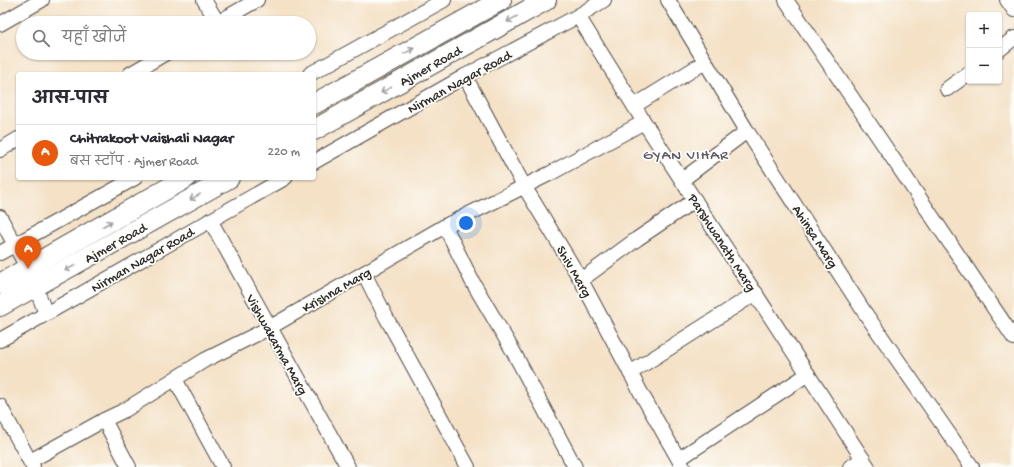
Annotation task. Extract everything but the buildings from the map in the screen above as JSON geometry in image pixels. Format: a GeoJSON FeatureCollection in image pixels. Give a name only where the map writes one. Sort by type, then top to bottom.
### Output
{"type":"FeatureCollection","features":[{"type":"Feature","properties":{"kind":"highway","name":"Ajmer Road"},"geometry":{"type":"LineString","coordinates":[[316,103],[501,0]]}},
{"type":"Feature","properties":{"kind":"highway","name":"Ajmer Road"},"geometry":{"type":"LineString","coordinates":[[316,129],[546,0]]}},
{"type":"Feature","properties":{"kind":"highway","name":"Ajmer Road"},"geometry":{"type":"LineString","coordinates":[[0,306],[32,278],[183,180]]}},
{"type":"Feature","properties":{"kind":"highway","name":"Ajmer Road"},"geometry":{"type":"LineString","coordinates":[[0,284],[32,278],[225,180]]}},
{"type":"Feature","properties":{"kind":"street"},"geometry":{"type":"LineString","coordinates":[[0,24],[42,0]]}},
{"type":"Feature","properties":{"kind":"street"},"geometry":{"type":"LineString","coordinates":[[204,0],[213,16]]}},
{"type":"Feature","properties":{"kind":"street"},"geometry":{"type":"LineString","coordinates":[[229,16],[257,0]]}},
{"type":"Feature","properties":{"kind":"street"},"geometry":{"type":"LineString","coordinates":[[313,72],[421,5],[444,0]]}},
{"type":"Feature","properties":{"kind":"street","name":"Nirman Nagar Road"},"geometry":{"type":"LineString","coordinates":[[316,161],[465,76],[578,16],[604,0]]}},
{"type":"Feature","properties":{"kind":"street","name":"Ahinsa Marg"},"geometry":{"type":"LineString","coordinates":[[668,0],[746,131],[865,313],[972,467]]}},
{"type":"Feature","properties":{"kind":"street"},"geometry":{"type":"LineString","coordinates":[[786,0],[1014,338]]}},
{"type":"Feature","properties":{"kind":"street"},"geometry":{"type":"LineString","coordinates":[[1007,0],[1014,10]]}},
{"type":"Feature","properties":{"kind":"street","name":"Parshwanath Marg"},"geometry":{"type":"LineString","coordinates":[[578,16],[644,122],[866,463]]}},
{"type":"Feature","properties":{"kind":"street"},"geometry":{"type":"LineString","coordinates":[[1002,48],[1014,38]]}},
{"type":"Feature","properties":{"kind":"street"},"geometry":{"type":"LineString","coordinates":[[133,72],[154,60]]}},
{"type":"Feature","properties":{"kind":"street"},"geometry":{"type":"LineString","coordinates":[[634,106],[705,62]]}},
{"type":"Feature","properties":{"kind":"street"},"geometry":{"type":"LineString","coordinates":[[947,89],[966,75]]}},
{"type":"Feature","properties":{"kind":"street","name":"Shiv Marg"},"geometry":{"type":"LineString","coordinates":[[465,76],[524,186],[581,280],[630,373],[681,463]]}},
{"type":"Feature","properties":{"kind":"street","name":"Krishna Marg"},"geometry":{"type":"LineString","coordinates":[[32,464],[104,420],[125,410],[205,360],[269,328],[445,226],[551,173],[644,122]]}},
{"type":"Feature","properties":{"kind":"street"},"geometry":{"type":"LineString","coordinates":[[682,180],[746,131]]}},
{"type":"Feature","properties":{"kind":"street"},"geometry":{"type":"LineString","coordinates":[[0,150],[16,140]]}},
{"type":"Feature","properties":{"kind":"street"},"geometry":{"type":"LineString","coordinates":[[0,253],[131,180]]}},
{"type":"Feature","properties":{"kind":"street","name":"Nirman Nagar Road"},"geometry":{"type":"LineString","coordinates":[[0,340],[281,180]]}},
{"type":"Feature","properties":{"kind":"street"},"geometry":{"type":"LineString","coordinates":[[581,280],[637,238],[695,200]]}},
{"type":"Feature","properties":{"kind":"street"},"geometry":{"type":"LineString","coordinates":[[0,217],[32,278],[46,314]]}},
{"type":"Feature","properties":{"kind":"street","name":"Vishwakarma Marg"},"geometry":{"type":"LineString","coordinates":[[210,220],[348,467]]}},
{"type":"Feature","properties":{"kind":"street"},"geometry":{"type":"LineString","coordinates":[[445,226],[472,281],[513,351],[575,467]]}},
{"type":"Feature","properties":{"kind":"street"},"geometry":{"type":"LineString","coordinates":[[364,273],[386,317],[468,467]]}},
{"type":"Feature","properties":{"kind":"street"},"geometry":{"type":"LineString","coordinates":[[630,373],[756,293]]}},
{"type":"Feature","properties":{"kind":"street"},"geometry":{"type":"LineString","coordinates":[[681,463],[808,374]]}},
{"type":"Feature","properties":{"kind":"street"},"geometry":{"type":"LineString","coordinates":[[175,379],[223,467]]}},
{"type":"Feature","properties":{"kind":"street"},"geometry":{"type":"LineString","coordinates":[[0,406],[32,464]]}},
{"type":"Feature","properties":{"kind":"street"},"geometry":{"type":"LineString","coordinates":[[104,420],[129,467]]}},
{"type":"Feature","properties":{"kind":"street"},"geometry":{"type":"LineString","coordinates":[[850,467],[866,463]]}},
{"type":"Feature","properties":{"kind":"place","name":"Chitrakoot Vaishali Nagar"},"geometry":{"type":"Point","coordinates":[28,269]}},
{"type":"Feature","properties":{"kind":"district","name":"GYAN VIHAR"},"geometry":{"type":"Point","coordinates":[686,154]}}]}
